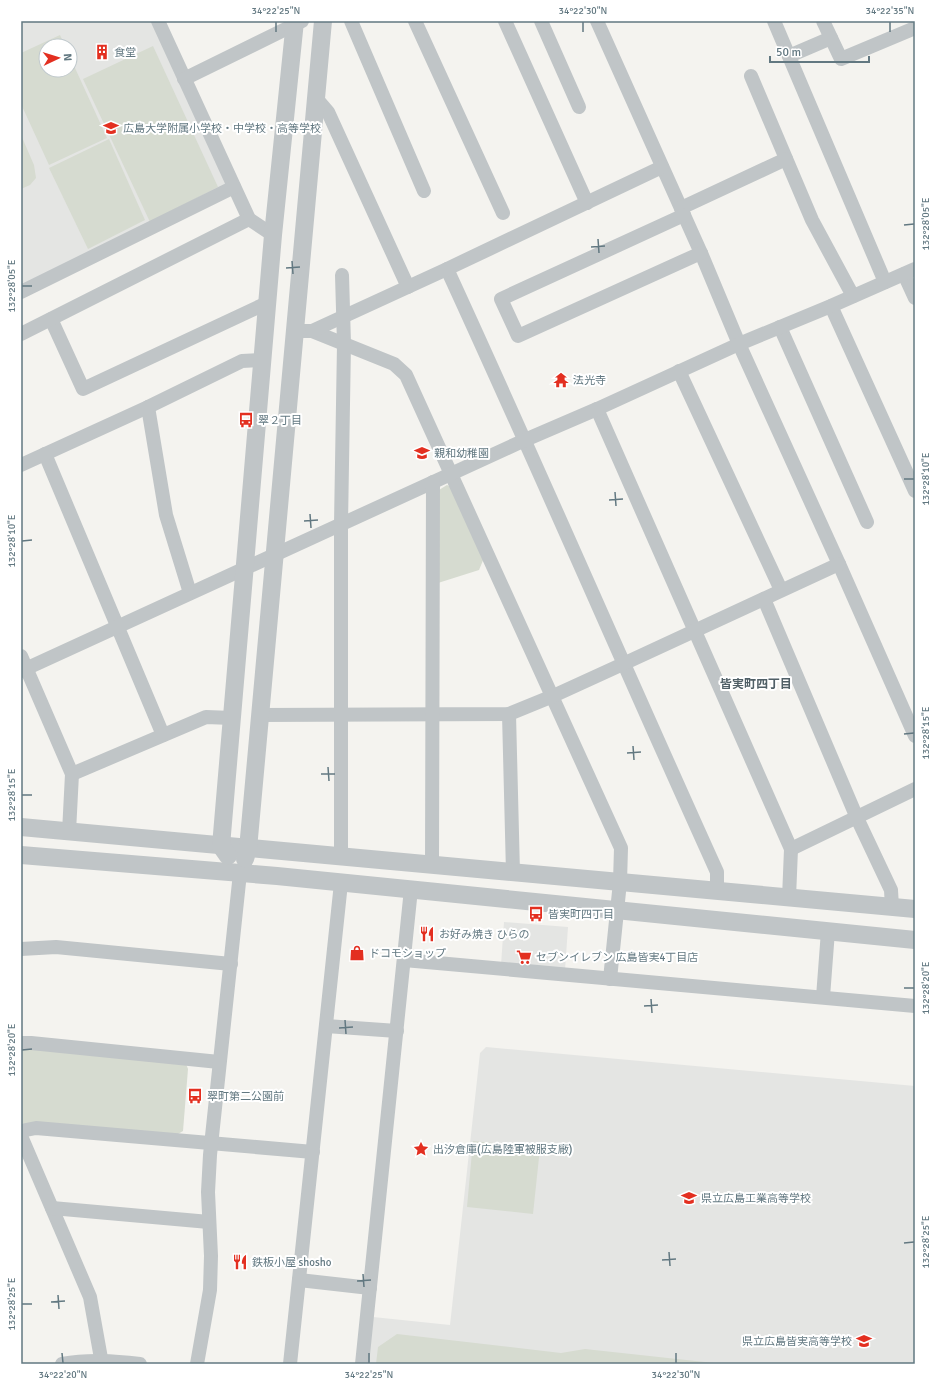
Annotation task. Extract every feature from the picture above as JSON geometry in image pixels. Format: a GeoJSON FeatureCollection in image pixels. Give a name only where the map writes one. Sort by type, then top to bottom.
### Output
{"type":"FeatureCollection","features":[{"type":"Feature","properties":{"kind":"street"},"geometry":{"type":"LineString","coordinates":[[158,21],[249,219],[273,236]]}},
{"type":"Feature","properties":{"kind":"street"},"geometry":{"type":"LineString","coordinates":[[197,1364],[210,1290],[211,1256],[208,1192],[219,1062],[240,873],[248,849],[275,554],[304,331],[316,98],[323,21]]}},
{"type":"Feature","properties":{"kind":"street"},"geometry":{"type":"LineString","coordinates":[[351,21],[424,191]]}},
{"type":"Feature","properties":{"kind":"street"},"geometry":{"type":"LineString","coordinates":[[415,21],[503,213]]}},
{"type":"Feature","properties":{"kind":"street"},"geometry":{"type":"LineString","coordinates":[[505,21],[587,203]]}},
{"type":"Feature","properties":{"kind":"street"},"geometry":{"type":"LineString","coordinates":[[541,21],[579,107]]}},
{"type":"Feature","properties":{"kind":"street"},"geometry":{"type":"LineString","coordinates":[[597,21],[701,253],[739,344],[915,736]]}},
{"type":"Feature","properties":{"kind":"street"},"geometry":{"type":"LineString","coordinates":[[774,21],[885,282]]}},
{"type":"Feature","properties":{"kind":"street"},"geometry":{"type":"LineString","coordinates":[[823,21],[841,59],[915,28]]}},
{"type":"Feature","properties":{"kind":"street"},"geometry":{"type":"LineString","coordinates":[[184,79],[297,22]]}},
{"type":"Feature","properties":{"kind":"street"},"geometry":{"type":"LineString","coordinates":[[240,873],[221,846],[273,236],[297,22]]}},
{"type":"Feature","properties":{"kind":"street"},"geometry":{"type":"LineString","coordinates":[[789,56],[831,38]]}},
{"type":"Feature","properties":{"kind":"street"},"geometry":{"type":"LineString","coordinates":[[751,76],[812,220],[854,296]]}},
{"type":"Feature","properties":{"kind":"street"},"geometry":{"type":"LineString","coordinates":[[316,98],[328,112],[408,287]]}},
{"type":"Feature","properties":{"kind":"street"},"geometry":{"type":"LineString","coordinates":[[701,253],[518,336],[501,299],[786,159]]}},
{"type":"Feature","properties":{"kind":"street"},"geometry":{"type":"LineString","coordinates":[[304,331],[343,317],[662,167]]}},
{"type":"Feature","properties":{"kind":"street"},"geometry":{"type":"LineString","coordinates":[[21,292],[234,187]]}},
{"type":"Feature","properties":{"kind":"street"},"geometry":{"type":"LineString","coordinates":[[21,334],[249,219]]}},
{"type":"Feature","properties":{"kind":"street"},"geometry":{"type":"LineString","coordinates":[[447,269],[525,440],[623,664],[717,872],[717,891]]}},
{"type":"Feature","properties":{"kind":"street"},"geometry":{"type":"LineString","coordinates":[[69,832],[72,774],[23,665],[118,626],[525,440],[739,344],[831,306],[909,271],[915,298]]}},
{"type":"Feature","properties":{"kind":"street"},"geometry":{"type":"LineString","coordinates":[[341,857],[341,524],[344,344],[342,275]]}},
{"type":"Feature","properties":{"kind":"street"},"geometry":{"type":"LineString","coordinates":[[51,319],[83,389],[267,303]]}},
{"type":"Feature","properties":{"kind":"street"},"geometry":{"type":"LineString","coordinates":[[831,306],[915,491]]}},
{"type":"Feature","properties":{"kind":"street"},"geometry":{"type":"LineString","coordinates":[[780,327],[867,522]]}},
{"type":"Feature","properties":{"kind":"street"},"geometry":{"type":"LineString","coordinates":[[304,331],[344,344],[394,364],[406,375],[621,848],[620,882],[610,978]]}},
{"type":"Feature","properties":{"kind":"street"},"geometry":{"type":"LineString","coordinates":[[21,465],[148,407],[242,361],[262,360]]}},
{"type":"Feature","properties":{"kind":"street"},"geometry":{"type":"LineString","coordinates":[[679,371],[781,590]]}},
{"type":"Feature","properties":{"kind":"street"},"geometry":{"type":"LineString","coordinates":[[148,407],[166,515],[190,593]]}},
{"type":"Feature","properties":{"kind":"street"},"geometry":{"type":"LineString","coordinates":[[597,409],[791,849],[789,898]]}},
{"type":"Feature","properties":{"kind":"street"},"geometry":{"type":"LineString","coordinates":[[45,454],[163,735]]}},
{"type":"Feature","properties":{"kind":"street"},"geometry":{"type":"LineString","coordinates":[[432,865],[433,482]]}},
{"type":"Feature","properties":{"kind":"street"},"geometry":{"type":"LineString","coordinates":[[260,715],[509,714],[553,696],[839,564]]}},
{"type":"Feature","properties":{"kind":"street"},"geometry":{"type":"LineString","coordinates":[[764,599],[857,818],[891,890],[892,907]]}},
{"type":"Feature","properties":{"kind":"street"},"geometry":{"type":"LineString","coordinates":[[509,714],[513,873]]}},
{"type":"Feature","properties":{"kind":"street"},"geometry":{"type":"LineString","coordinates":[[72,774],[206,717],[232,718]]}},
{"type":"Feature","properties":{"kind":"street"},"geometry":{"type":"LineString","coordinates":[[791,849],[915,789]]}},
{"type":"Feature","properties":{"kind":"street"},"geometry":{"type":"LineString","coordinates":[[21,827],[915,909]]}},
{"type":"Feature","properties":{"kind":"street"},"geometry":{"type":"LineString","coordinates":[[21,855],[411,889],[915,940]]}},
{"type":"Feature","properties":{"kind":"street"},"geometry":{"type":"LineString","coordinates":[[290,1364],[341,883]]}},
{"type":"Feature","properties":{"kind":"street"},"geometry":{"type":"LineString","coordinates":[[362,1364],[411,889]]}},
{"type":"Feature","properties":{"kind":"street"},"geometry":{"type":"LineString","coordinates":[[822,997],[828,931]]}},
{"type":"Feature","properties":{"kind":"street"},"geometry":{"type":"LineString","coordinates":[[21,949],[56,947],[231,964]]}},
{"type":"Feature","properties":{"kind":"street"},"geometry":{"type":"LineString","coordinates":[[404,960],[915,1006]]}},
{"type":"Feature","properties":{"kind":"street"},"geometry":{"type":"LineString","coordinates":[[326,1026],[397,1031]]}},
{"type":"Feature","properties":{"kind":"street"},"geometry":{"type":"LineString","coordinates":[[21,1043],[219,1062]]}},
{"type":"Feature","properties":{"kind":"street"},"geometry":{"type":"LineString","coordinates":[[21,1131],[36,1128],[313,1152]]}},
{"type":"Feature","properties":{"kind":"street"},"geometry":{"type":"LineString","coordinates":[[21,1136],[90,1297],[102,1362]]}},
{"type":"Feature","properties":{"kind":"street"},"geometry":{"type":"LineString","coordinates":[[52,1208],[209,1222]]}},
{"type":"Feature","properties":{"kind":"street"},"geometry":{"type":"LineString","coordinates":[[299,1280],[370,1288]]}},
{"type":"Feature","properties":{"kind":"street"},"geometry":{"type":"LineString","coordinates":[[62,1364],[77,1361],[140,1364]]}},
{"type":"Feature","properties":{"kind":"shaded area","name":"広島大学附属小学校・中学校・高等学校"},"geometry":{"type":"Polygon","coordinates":[[[21,21],[152,21],[227,186],[21,287],[21,21]]]}},
{"type":"Feature","properties":{"kind":"shaded area"},"geometry":{"type":"Polygon","coordinates":[[[60,35],[61,38],[54,38],[60,35]]]}},
{"type":"Feature","properties":{"kind":"shaded area"},"geometry":{"type":"Polygon","coordinates":[[[38,45],[38,78],[78,78],[78,75],[107,138],[49,165],[21,104],[21,53],[38,45]]]}},
{"type":"Feature","properties":{"kind":"shaded area"},"geometry":{"type":"Polygon","coordinates":[[[153,46],[218,187],[150,222],[83,79],[153,46]]]}},
{"type":"Feature","properties":{"kind":"shaded area"},"geometry":{"type":"Polygon","coordinates":[[[21,135],[34,165],[36,178],[30,185],[21,189],[21,135]]]}},
{"type":"Feature","properties":{"kind":"shaded area"},"geometry":{"type":"Polygon","coordinates":[[[109,139],[145,220],[88,249],[49,168],[109,139]]]}},
{"type":"Feature","properties":{"kind":"shaded area"},"geometry":{"type":"Polygon","coordinates":[[[447,485],[451,487],[484,558],[479,570],[438,583],[439,490],[447,485]]]}},
{"type":"Feature","properties":{"kind":"shaded area"},"geometry":{"type":"Polygon","coordinates":[[[504,922],[568,927],[565,970],[501,965],[504,922]]]}},
{"type":"Feature","properties":{"kind":"shaded area","name":"県立広島工業高等学校"},"geometry":{"type":"Polygon","coordinates":[[[486,1047],[915,1086],[915,1364],[368,1364],[373,1317],[450,1325],[480,1053],[486,1047]]]}},
{"type":"Feature","properties":{"kind":"shaded area"},"geometry":{"type":"Polygon","coordinates":[[[21,1048],[186,1064],[188,1069],[183,1131],[178,1134],[23,1124],[21,1122],[21,1048]]]}},
{"type":"Feature","properties":{"kind":"shaded area"},"geometry":{"type":"Polygon","coordinates":[[[473,1141],[540,1148],[533,1214],[467,1207],[473,1141]]]}},
{"type":"Feature","properties":{"kind":"shaded area"},"geometry":{"type":"Polygon","coordinates":[[[397,1334],[561,1353],[585,1349],[714,1364],[376,1364],[378,1347],[397,1334]]]}},
{"type":"Feature","properties":{"kind":"place","name":"食堂"},"geometry":{"type":"Point","coordinates":[102,52]}},
{"type":"Feature","properties":{"kind":"place","name":"広島大学附属小学校・中学校・高等学校"},"geometry":{"type":"Point","coordinates":[111,128]}},
{"type":"Feature","properties":{"kind":"place","name":"法光寺"},"geometry":{"type":"Point","coordinates":[561,380]}},
{"type":"Feature","properties":{"kind":"place","name":"翠２丁目"},"geometry":{"type":"Point","coordinates":[246,420]}},
{"type":"Feature","properties":{"kind":"place","name":"親和幼稚園"},"geometry":{"type":"Point","coordinates":[422,453]}},
{"type":"Feature","properties":{"kind":"place","name":"皆実町四丁目"},"geometry":{"type":"Point","coordinates":[536,914]}},
{"type":"Feature","properties":{"kind":"place","name":"お好み焼き ひらの"},"geometry":{"type":"Point","coordinates":[427,934]}},
{"type":"Feature","properties":{"kind":"place","name":"ドコモショップ"},"geometry":{"type":"Point","coordinates":[357,953]}},
{"type":"Feature","properties":{"kind":"place","name":"セブンイレブン 広島皆実4丁目店"},"geometry":{"type":"Point","coordinates":[524,957]}},
{"type":"Feature","properties":{"kind":"place","name":"翠町第二公園前"},"geometry":{"type":"Point","coordinates":[195,1096]}},
{"type":"Feature","properties":{"kind":"place","name":"出汐倉庫(広島陸軍被服支廠)"},"geometry":{"type":"Point","coordinates":[421,1149]}},
{"type":"Feature","properties":{"kind":"place","name":"県立広島工業高等学校"},"geometry":{"type":"Point","coordinates":[689,1198]}},
{"type":"Feature","properties":{"kind":"place","name":"鉄板小屋 shosho"},"geometry":{"type":"Point","coordinates":[240,1262]}},
{"type":"Feature","properties":{"kind":"place","name":"県立広島皆実高等学校"},"geometry":{"type":"Point","coordinates":[864,1341]}},
{"type":"Feature","properties":{"kind":"district","name":"皆実町四丁目"},"geometry":{"type":"Point","coordinates":[756,684]}}]}
